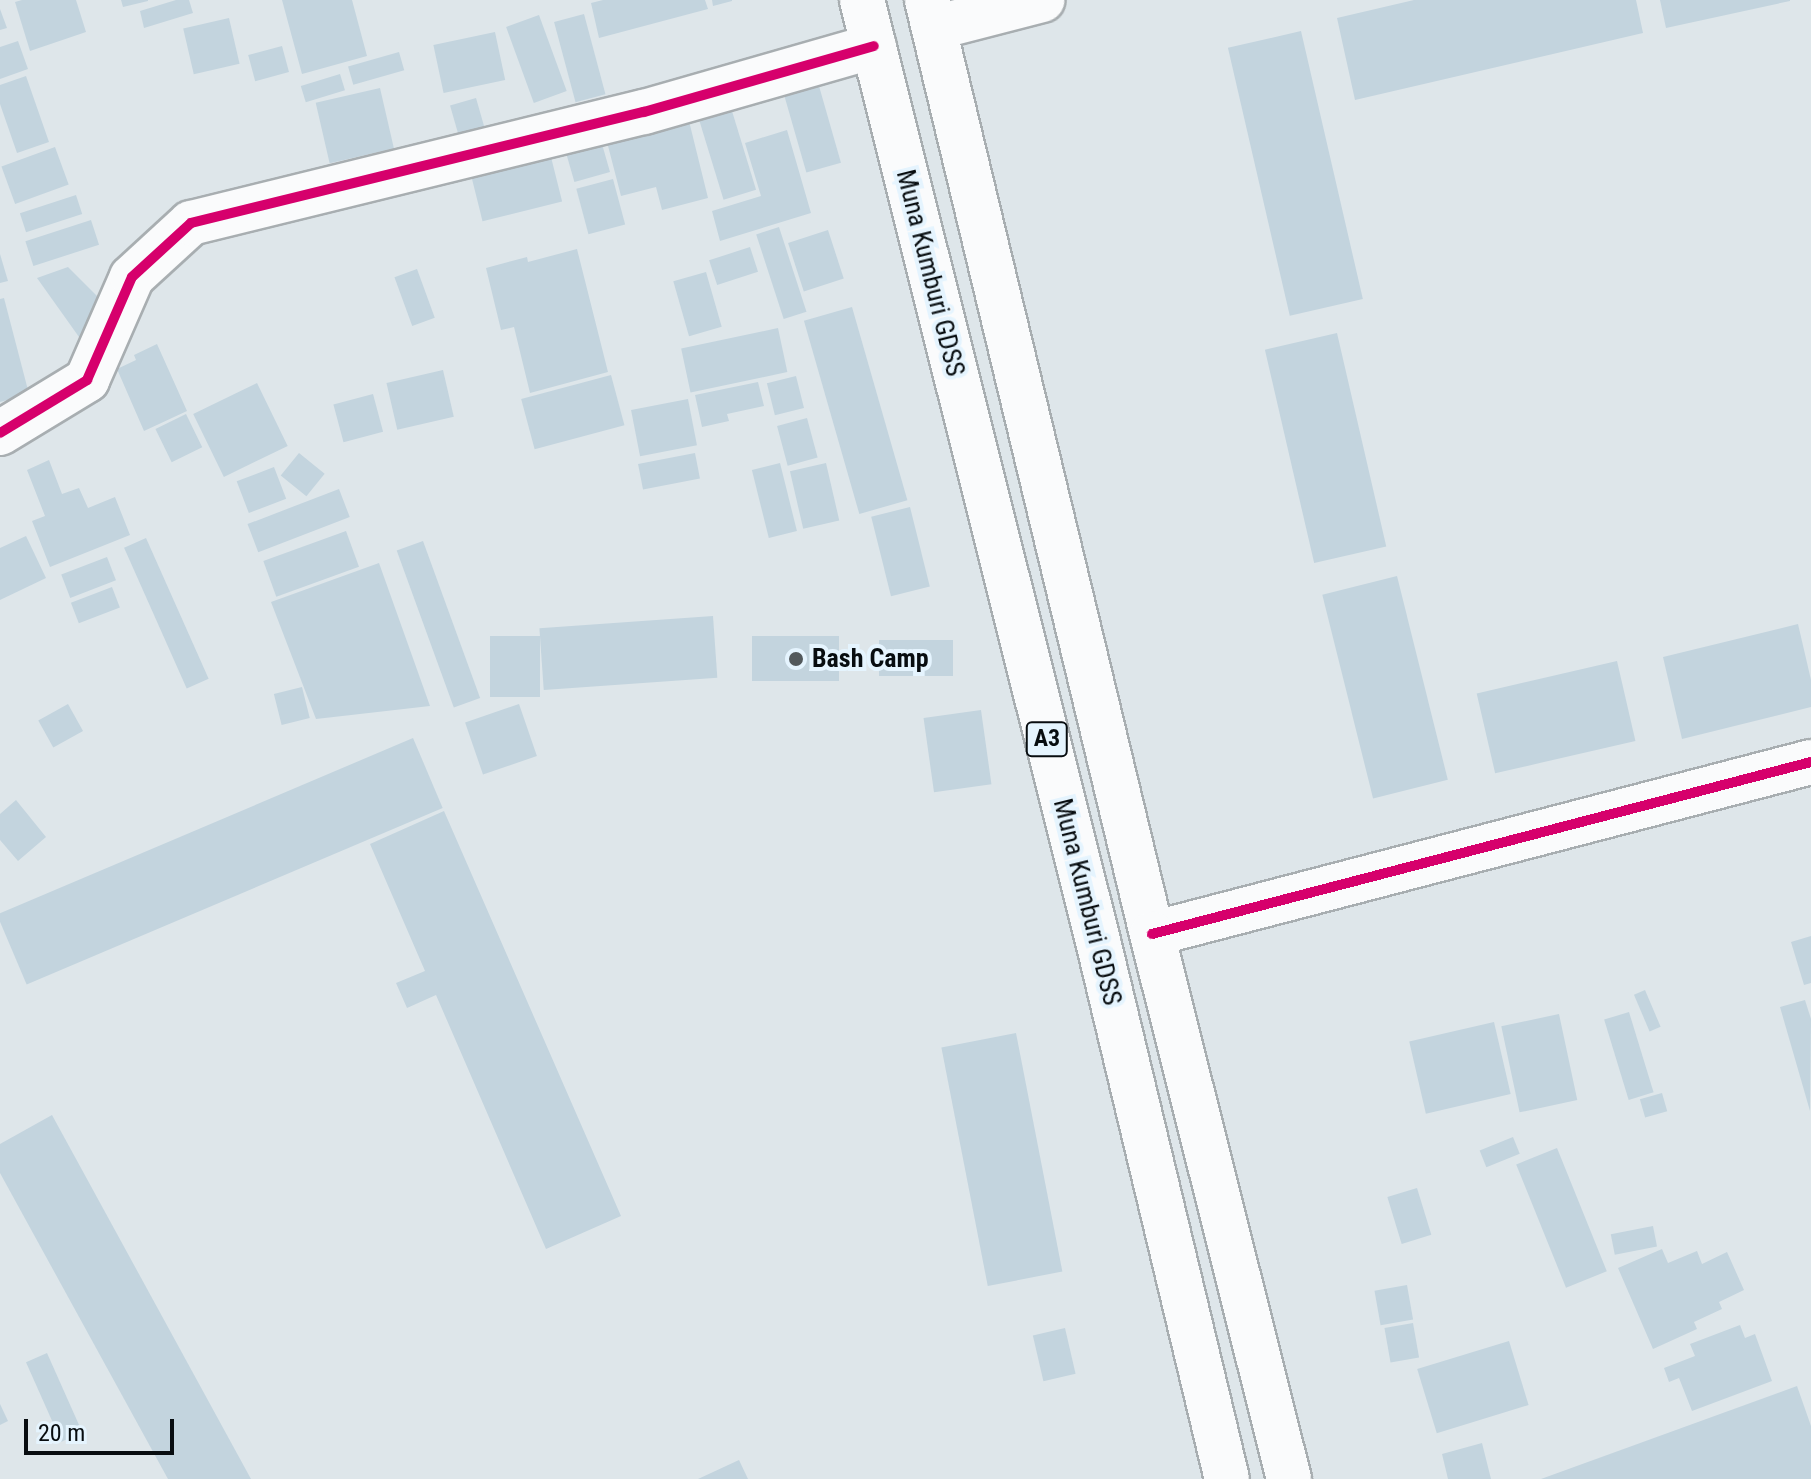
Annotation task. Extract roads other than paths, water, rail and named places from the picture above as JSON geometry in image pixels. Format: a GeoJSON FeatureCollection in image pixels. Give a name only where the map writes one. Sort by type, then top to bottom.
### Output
{"type":"FeatureCollection","features":[{"type":"Feature","properties":{"kind":"main road","name":"Muna Kumburi GDSS"},"geometry":{"type":"LineString","coordinates":[[862,0],[1098,941],[1227,1479]]}},
{"type":"Feature","properties":{"kind":"main road"},"geometry":{"type":"LineString","coordinates":[[930,14],[1042,0]]}},
{"type":"Feature","properties":{"kind":"main road","name":"A3"},"geometry":{"type":"LineString","coordinates":[[930,14],[1152,934],[1289,1479]]}},
{"type":"Feature","properties":{"kind":"main road"},"geometry":{"type":"LineString","coordinates":[[0,433],[87,380],[132,277],[191,223],[644,112],[874,46]]}},
{"type":"Feature","properties":{"kind":"main road"},"geometry":{"type":"LineString","coordinates":[[1152,934],[1811,762]]}},
{"type":"Feature","properties":{"kind":"place","name":"Bash Camp"},"geometry":{"type":"Point","coordinates":[796,659]}}]}
